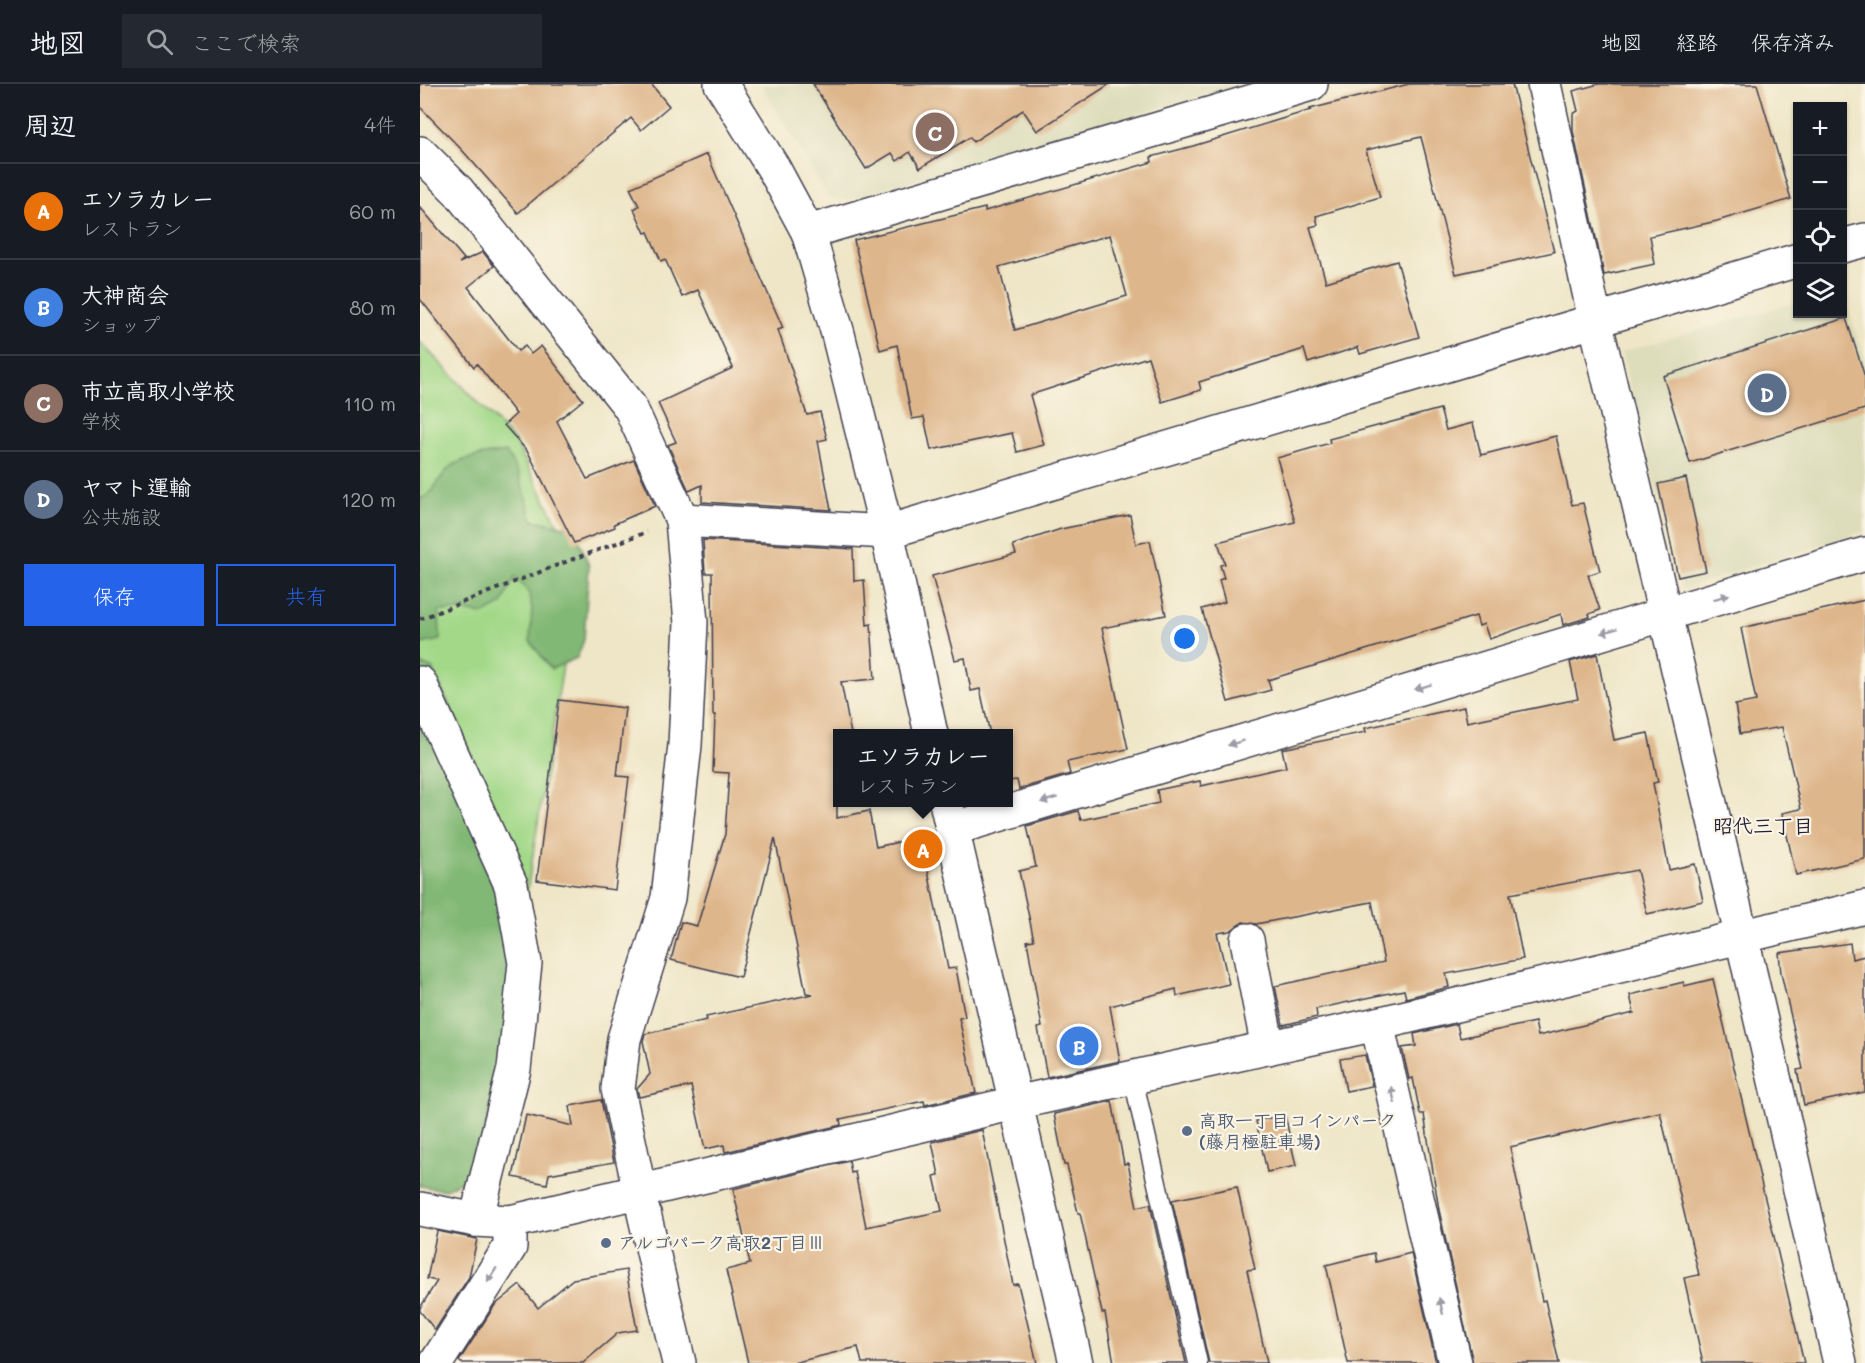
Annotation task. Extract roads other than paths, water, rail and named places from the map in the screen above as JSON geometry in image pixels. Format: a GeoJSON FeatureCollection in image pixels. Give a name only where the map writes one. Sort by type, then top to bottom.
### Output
{"type":"FeatureCollection","features":[{"type":"Feature","properties":{"kind":"street"},"geometry":{"type":"LineString","coordinates":[[721,84],[774,169],[808,232],[838,334],[887,532],[930,729]]}},
{"type":"Feature","properties":{"kind":"street"},"geometry":{"type":"LineString","coordinates":[[808,232],[1311,84]]}},
{"type":"Feature","properties":{"kind":"street"},"geometry":{"type":"LineString","coordinates":[[1544,84],[1595,320],[1840,1363]]}},
{"type":"Feature","properties":{"kind":"street"},"geometry":{"type":"LineString","coordinates":[[420,153],[458,191],[630,407],[682,520],[691,622],[685,745],[668,898],[624,1039],[618,1089],[636,1174]]}},
{"type":"Feature","properties":{"kind":"street"},"geometry":{"type":"LineString","coordinates":[[1847,245],[1865,240]]}},
{"type":"Feature","properties":{"kind":"street"},"geometry":{"type":"LineString","coordinates":[[682,520],[887,532],[1793,261]]}},
{"type":"Feature","properties":{"kind":"street"},"geometry":{"type":"LineString","coordinates":[[1013,798],[1665,614],[1865,554]]}},
{"type":"Feature","properties":{"kind":"street"},"geometry":{"type":"LineString","coordinates":[[420,683],[512,885],[525,963],[514,1069],[476,1220]]}},
{"type":"Feature","properties":{"kind":"street"},"geometry":{"type":"LineString","coordinates":[[981,807],[949,816],[1076,1363]]}},
{"type":"Feature","properties":{"kind":"street"},"geometry":{"type":"LineString","coordinates":[[420,1209],[476,1220],[510,1222],[1015,1103],[1377,1024],[1865,907]]}},
{"type":"Feature","properties":{"kind":"street"},"geometry":{"type":"LineString","coordinates":[[1247,940],[1268,1048]]}},
{"type":"Feature","properties":{"kind":"street"},"geometry":{"type":"LineString","coordinates":[[1377,1024],[1455,1363]]}},
{"type":"Feature","properties":{"kind":"street"},"geometry":{"type":"LineString","coordinates":[[644,1213],[679,1363]]}},
{"type":"Feature","properties":{"kind":"street"},"geometry":{"type":"LineString","coordinates":[[438,1362],[510,1247],[510,1222]]}},
{"type":"Feature","properties":{"kind":"lane"},"geometry":{"type":"LineString","coordinates":[[1132,1078],[1198,1363]]}},
{"type":"Feature","properties":{"kind":"place","name":"市立高取小学校"},"geometry":{"type":"Point","coordinates":[935,132]}},
{"type":"Feature","properties":{"kind":"place","name":"ヤマト運輸"},"geometry":{"type":"Point","coordinates":[1767,393]}},
{"type":"Feature","properties":{"kind":"place","name":"エソラカレー"},"geometry":{"type":"Point","coordinates":[923,849]}},
{"type":"Feature","properties":{"kind":"place","name":"大神商会"},"geometry":{"type":"Point","coordinates":[1079,1046]}},
{"type":"Feature","properties":{"kind":"place","name":"高取一丁目コインパーク (藤月極駐車場)"},"geometry":{"type":"Point","coordinates":[1187,1131]}},
{"type":"Feature","properties":{"kind":"place","name":"アルゴパーク高取2丁目Ⅲ"},"geometry":{"type":"Point","coordinates":[606,1243]}},
{"type":"Feature","properties":{"kind":"district","name":"昭代三丁目"},"geometry":{"type":"Point","coordinates":[1763,826]}}]}
